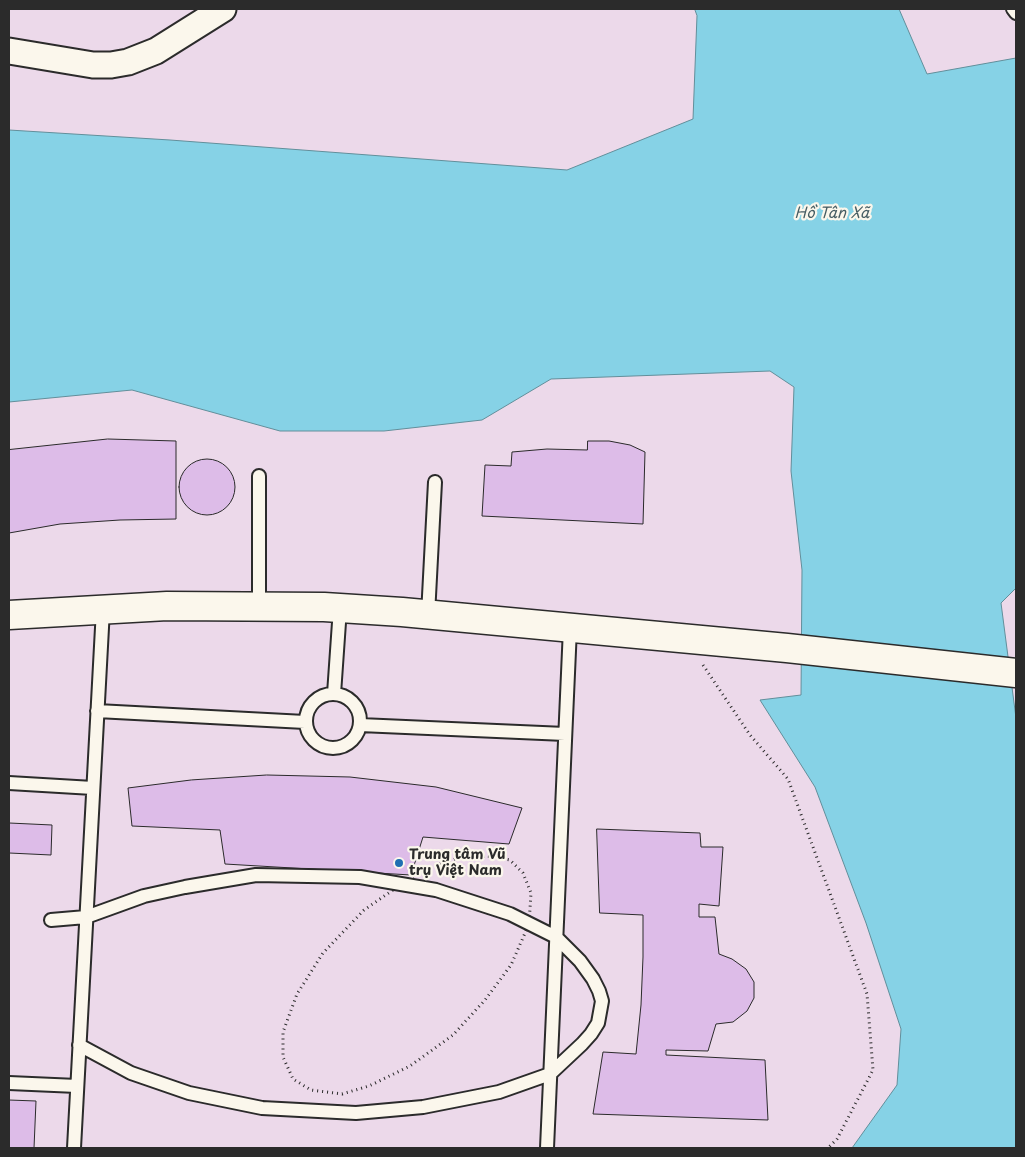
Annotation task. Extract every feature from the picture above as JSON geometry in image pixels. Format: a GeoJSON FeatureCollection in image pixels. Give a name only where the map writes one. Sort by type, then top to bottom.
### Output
{"type":"FeatureCollection","features":[{"type":"Feature","properties":{"kind":"street"},"geometry":{"type":"LineString","coordinates":[[9,51],[93,65],[111,65],[128,62],[156,51],[223,9]]}},
{"type":"Feature","properties":{"kind":"street"},"geometry":{"type":"LineString","coordinates":[[9,615],[166,606],[324,607],[787,648],[1006,672]]}},
{"type":"Feature","properties":{"kind":"lane"},"geometry":{"type":"LineString","coordinates":[[1013,9],[1016,13]]}},
{"type":"Feature","properties":{"kind":"lane"},"geometry":{"type":"LineString","coordinates":[[259,476],[259,606]]}},
{"type":"Feature","properties":{"kind":"lane"},"geometry":{"type":"LineString","coordinates":[[428,615],[435,482]]}},
{"type":"Feature","properties":{"kind":"lane"},"geometry":{"type":"LineString","coordinates":[[334,694],[340,608]]}},
{"type":"Feature","properties":{"kind":"lane"},"geometry":{"type":"LineString","coordinates":[[74,1148],[103,610]]}},
{"type":"Feature","properties":{"kind":"lane"},"geometry":{"type":"LineString","coordinates":[[547,1148],[570,628]]}},
{"type":"Feature","properties":{"kind":"lane"},"geometry":{"type":"LineString","coordinates":[[334,694],[343,696],[357,708],[360,716],[360,725],[358,733],[347,745],[331,749],[316,743],[310,737],[306,722],[307,713],[317,699],[325,695],[334,694]]}},
{"type":"Feature","properties":{"kind":"lane"},"geometry":{"type":"LineString","coordinates":[[97,712],[306,722]]}},
{"type":"Feature","properties":{"kind":"lane"},"geometry":{"type":"LineString","coordinates":[[360,725],[565,734]]}},
{"type":"Feature","properties":{"kind":"lane"},"geometry":{"type":"LineString","coordinates":[[9,783],[93,788]]}},
{"type":"Feature","properties":{"kind":"lane"},"geometry":{"type":"LineString","coordinates":[[51,920],[86,917],[144,896],[256,875],[360,877],[436,890],[510,914],[556,937],[580,961],[593,979],[602,1001],[598,1023],[582,1044],[550,1074],[499,1092],[423,1107],[356,1113],[262,1108],[189,1093],[131,1073],[80,1045]]}},
{"type":"Feature","properties":{"kind":"lane"},"geometry":{"type":"LineString","coordinates":[[9,1083],[77,1086]]}},
{"type":"Feature","properties":{"kind":"path"},"geometry":{"type":"LineString","coordinates":[[703,665],[750,735],[788,779],[867,994],[872,1070],[837,1139],[828,1148]]}},
{"type":"Feature","properties":{"kind":"path"},"geometry":{"type":"LineString","coordinates":[[488,856],[510,860],[523,873],[531,893],[529,924],[511,965],[485,1000],[453,1035],[410,1066],[369,1086],[342,1094],[311,1090],[293,1079],[283,1057],[283,1032],[298,994],[323,953],[364,910],[403,884],[422,870],[455,859],[488,856]]}},
{"type":"Feature","properties":{"kind":"shaded area"},"geometry":{"type":"Polygon","coordinates":[[[9,9],[1016,9],[1016,1148],[9,1148],[9,9]]]}},
{"type":"Feature","properties":{"kind":"water","name":"Hồ Tân Xã"},"geometry":{"type":"Polygon","coordinates":[[[695,9],[899,9],[927,74],[1016,58],[1016,588],[1001,603],[1016,718],[1016,1148],[852,1148],[897,1085],[901,1029],[866,923],[815,787],[760,700],[801,695],[802,570],[791,471],[794,387],[770,371],[551,379],[482,420],[384,431],[280,431],[132,390],[9,402],[9,130],[170,140],[567,170],[693,119],[697,16],[695,9]]]}},
{"type":"Feature","properties":{"kind":"building"},"geometry":{"type":"Polygon","coordinates":[[[108,439],[176,441],[176,519],[60,524],[9,533],[9,450],[108,439]]]}},
{"type":"Feature","properties":{"kind":"building"},"geometry":{"type":"Polygon","coordinates":[[[588,441],[609,441],[630,445],[645,452],[643,524],[482,516],[485,465],[511,466],[512,452],[547,449],[587,450],[588,441]]]}},
{"type":"Feature","properties":{"kind":"building"},"geometry":{"type":"Polygon","coordinates":[[[201,459],[213,459],[223,463],[231,471],[235,487],[231,503],[223,511],[213,515],[201,515],[191,511],[183,503],[179,493],[179,481],[183,471],[191,463],[201,459]]]}},
{"type":"Feature","properties":{"kind":"building"},"geometry":{"type":"Polygon","coordinates":[[[267,775],[350,777],[436,787],[522,808],[509,844],[423,837],[411,875],[225,864],[220,830],[132,826],[128,788],[191,780],[267,775]]]}},
{"type":"Feature","properties":{"kind":"building"},"geometry":{"type":"Polygon","coordinates":[[[9,823],[52,825],[51,855],[9,853],[9,823]]]}},
{"type":"Feature","properties":{"kind":"building"},"geometry":{"type":"Polygon","coordinates":[[[597,829],[700,833],[701,847],[723,847],[719,906],[699,904],[699,917],[715,917],[719,954],[732,959],[746,969],[754,982],[754,998],[747,1011],[733,1022],[716,1024],[708,1051],[666,1050],[666,1055],[765,1060],[768,1120],[593,1114],[603,1052],[636,1054],[643,957],[643,915],[600,913],[597,829]]]}},
{"type":"Feature","properties":{"kind":"building"},"geometry":{"type":"Polygon","coordinates":[[[9,1100],[36,1101],[34,1148],[9,1148],[9,1100]]]}},
{"type":"Feature","properties":{"kind":"place","name":"Trung tâm Vũ trụ Việt Nam"},"geometry":{"type":"Point","coordinates":[399,863]}}]}
